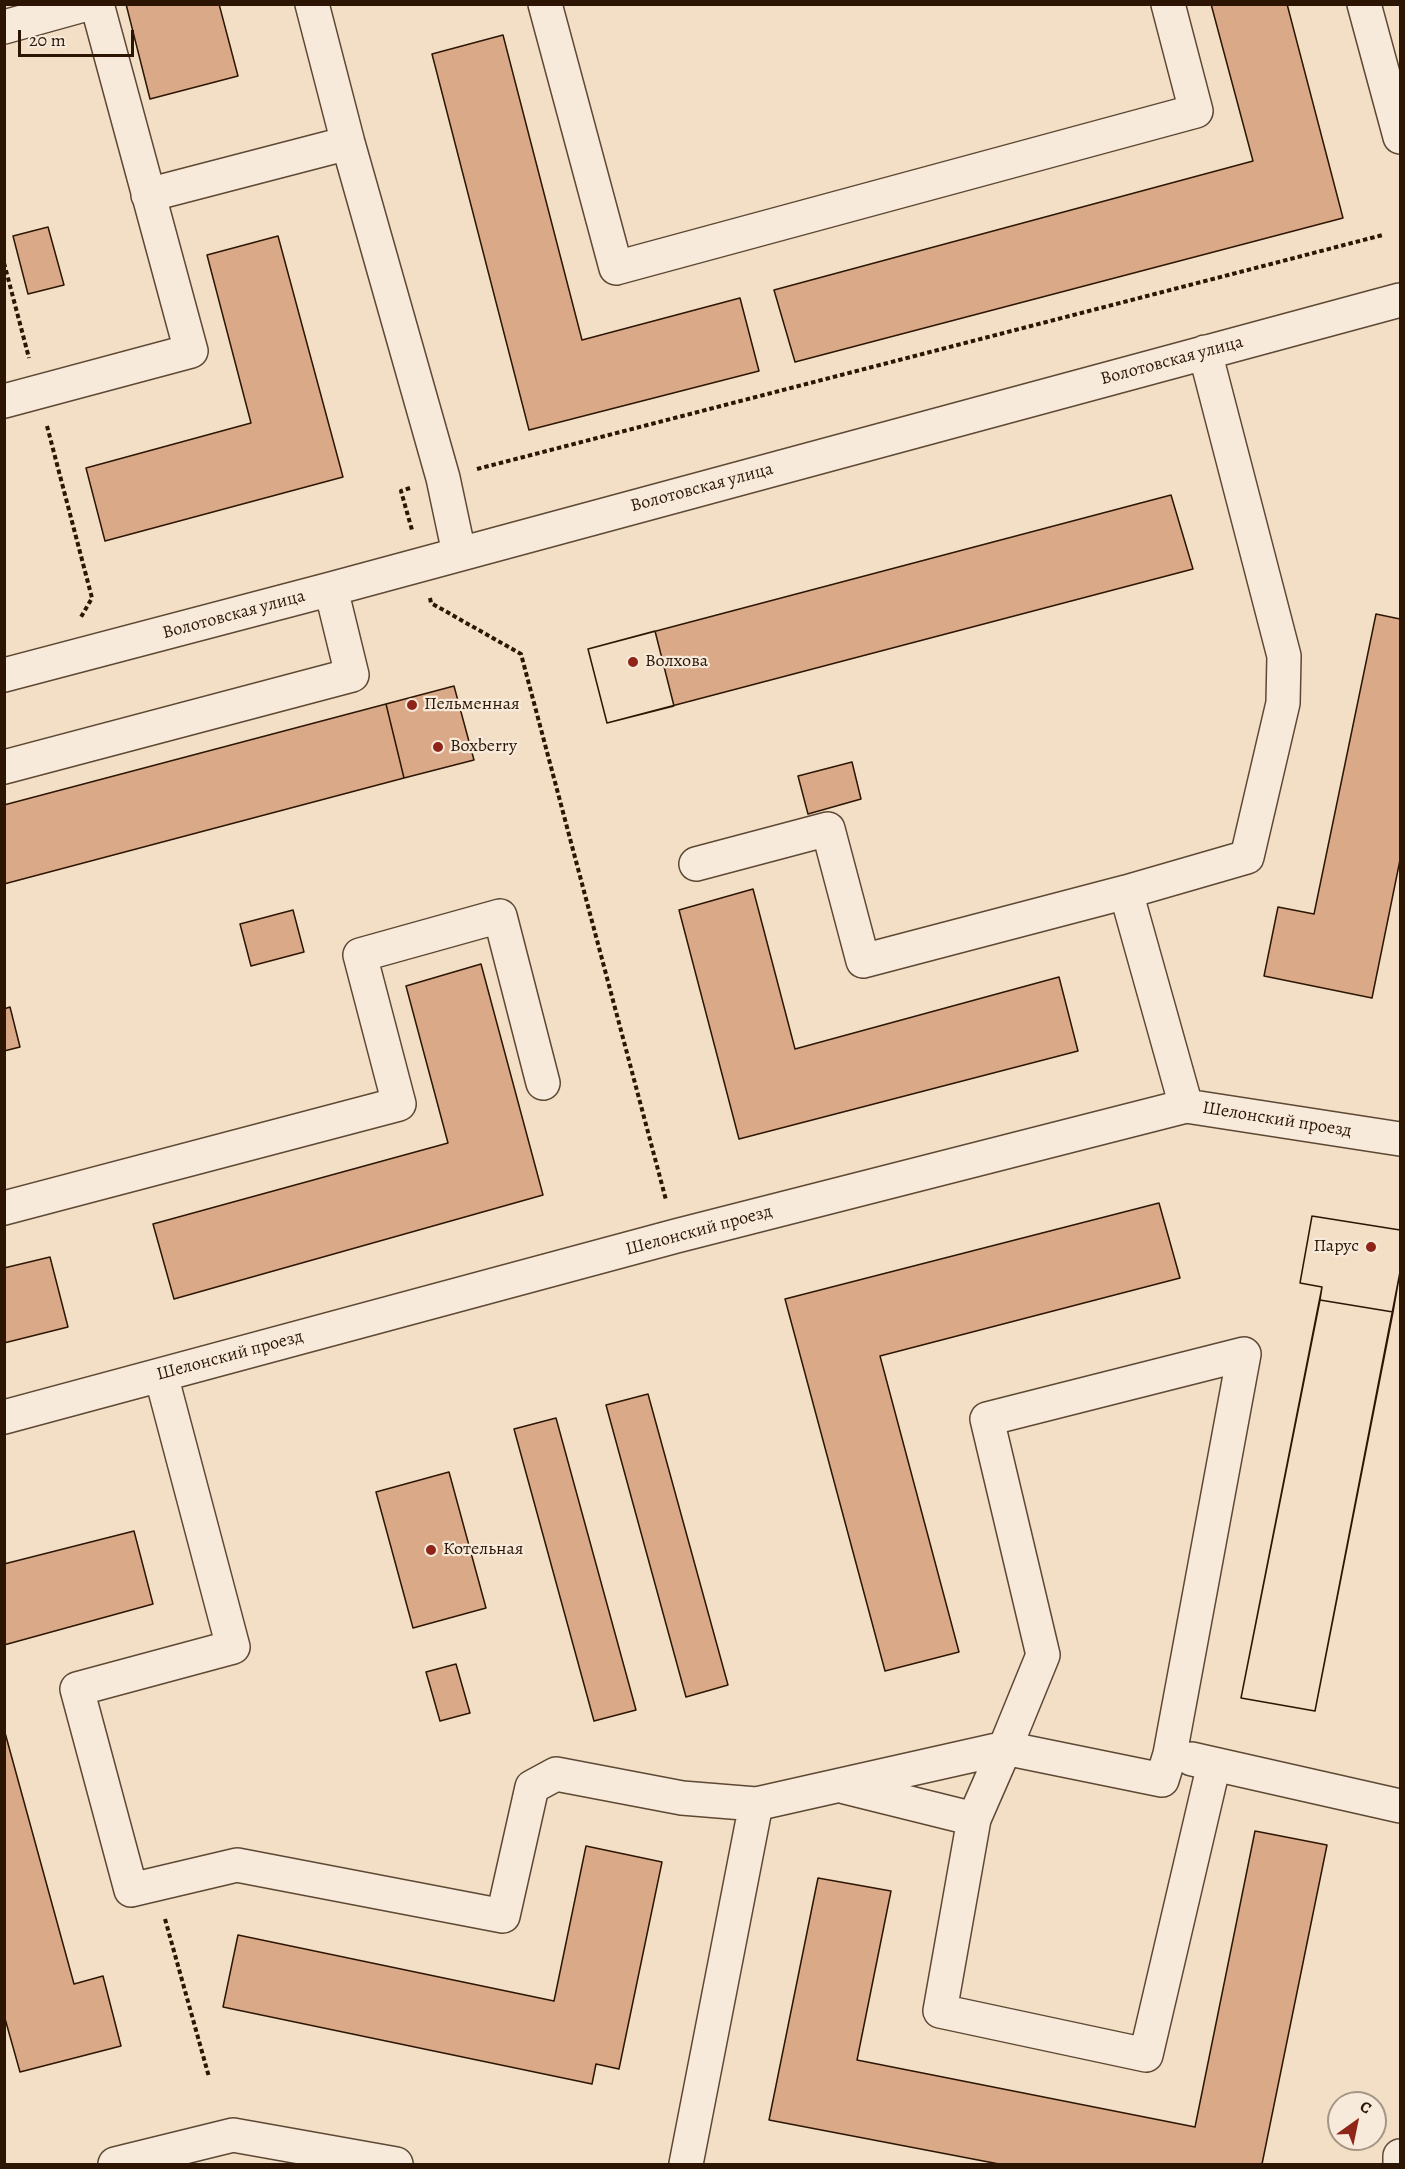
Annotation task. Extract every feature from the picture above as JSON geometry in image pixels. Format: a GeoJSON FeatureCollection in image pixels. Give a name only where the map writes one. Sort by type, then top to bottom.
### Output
{"type":"FeatureCollection","features":[{"type":"Feature","properties":{"kind":"street"},"geometry":{"type":"LineString","coordinates":[[4,27],[87,4]]}},
{"type":"Feature","properties":{"kind":"street"},"geometry":{"type":"LineString","coordinates":[[4,401],[191,351],[97,4]]}},
{"type":"Feature","properties":{"kind":"street"},"geometry":{"type":"LineString","coordinates":[[312,4],[348,143],[443,478],[459,553]]}},
{"type":"Feature","properties":{"kind":"street"},"geometry":{"type":"LineString","coordinates":[[545,4],[616,268],[1196,111],[1168,4]]}},
{"type":"Feature","properties":{"kind":"street"},"geometry":{"type":"LineString","coordinates":[[1364,4],[1401,137]]}},
{"type":"Feature","properties":{"kind":"street"},"geometry":{"type":"LineString","coordinates":[[148,195],[348,143]]}},
{"type":"Feature","properties":{"kind":"street","name":"Волотовская улица"},"geometry":{"type":"LineString","coordinates":[[4,675],[1401,300]]}},
{"type":"Feature","properties":{"kind":"street"},"geometry":{"type":"LineString","coordinates":[[696,864],[828,829],[863,962],[1126,892],[1247,857],[1283,703],[1284,656],[1205,352]]}},
{"type":"Feature","properties":{"kind":"street"},"geometry":{"type":"LineString","coordinates":[[4,767],[352,675],[331,589]]}},
{"type":"Feature","properties":{"kind":"street"},"geometry":{"type":"LineString","coordinates":[[1126,892],[1186,1106]]}},
{"type":"Feature","properties":{"kind":"street"},"geometry":{"type":"LineString","coordinates":[[4,1208],[399,1104],[360,955],[500,916],[543,1083]]}},
{"type":"Feature","properties":{"kind":"street","name":"Шелонский проезд"},"geometry":{"type":"LineString","coordinates":[[4,1417],[676,1236],[1186,1106],[1401,1139]]}},
{"type":"Feature","properties":{"kind":"street"},"geometry":{"type":"LineString","coordinates":[[161,1375],[233,1647],[77,1689],[131,1890],[237,1865],[503,1916],[532,1787],[556,1774],[682,1798],[756,1804],[1005,1748],[1162,1780],[1170,1754],[1244,1354],[987,1419],[1043,1655],[1005,1748],[974,1819],[940,2011],[1146,2055],[1214,1764]]}},
{"type":"Feature","properties":{"kind":"street"},"geometry":{"type":"LineString","coordinates":[[1170,1754],[1401,1806]]}},
{"type":"Feature","properties":{"kind":"street"},"geometry":{"type":"LineString","coordinates":[[840,1786],[974,1819]]}},
{"type":"Feature","properties":{"kind":"street"},"geometry":{"type":"LineString","coordinates":[[686,2164],[756,1804]]}},
{"type":"Feature","properties":{"kind":"street"},"geometry":{"type":"LineString","coordinates":[[115,2164],[233,2135],[396,2164]]}},
{"type":"Feature","properties":{"kind":"street"},"geometry":{"type":"LineString","coordinates":[[1400,2164],[1401,2156]]}},
{"type":"Feature","properties":{"kind":"path"},"geometry":{"type":"LineString","coordinates":[[401,491],[443,478],[1383,235]]}},
{"type":"Feature","properties":{"kind":"path"},"geometry":{"type":"LineString","coordinates":[[4,263],[92,598],[58,661]]}},
{"type":"Feature","properties":{"kind":"path"},"geometry":{"type":"LineString","coordinates":[[431,603],[521,654],[676,1236]]}},
{"type":"Feature","properties":{"kind":"path"},"geometry":{"type":"LineString","coordinates":[[164,1914],[209,2077]]}},
{"type":"Feature","properties":{"kind":"building"},"geometry":{"type":"Polygon","coordinates":[[[126,4],[219,4],[238,76],[150,99],[126,4]]]}},
{"type":"Feature","properties":{"kind":"building"},"geometry":{"type":"Polygon","coordinates":[[[1211,4],[1287,4],[1343,218],[795,362],[774,290],[1253,161],[1211,4]]]}},
{"type":"Feature","properties":{"kind":"building"},"geometry":{"type":"Polygon","coordinates":[[[503,35],[582,340],[740,298],[759,371],[529,430],[432,54],[503,35]]]}},
{"type":"Feature","properties":{"kind":"building"},"geometry":{"type":"Polygon","coordinates":[[[48,227],[64,285],[28,294],[13,236],[48,227]]]}},
{"type":"Feature","properties":{"kind":"building"},"geometry":{"type":"Polygon","coordinates":[[[278,236],[343,477],[105,541],[86,468],[251,423],[207,255],[278,236]]]}},
{"type":"Feature","properties":{"kind":"building"},"geometry":{"type":"Polygon","coordinates":[[[1171,495],[1193,569],[607,723],[588,649],[1171,495]]]}},
{"type":"Feature","properties":{"kind":"building"},"geometry":{"type":"Polygon","coordinates":[[[1376,614],[1400,619],[1400,860],[1372,998],[1264,976],[1278,907],[1314,914],[1376,614]]]}},
{"type":"Feature","properties":{"kind":"building"},"geometry":{"type":"Polygon","coordinates":[[[655,631],[674,706],[607,723],[588,649],[655,631]]]}},
{"type":"Feature","properties":{"kind":"building"},"geometry":{"type":"Polygon","coordinates":[[[454,686],[474,760],[404,778],[386,704],[454,686]]]}},
{"type":"Feature","properties":{"kind":"building"},"geometry":{"type":"Polygon","coordinates":[[[386,704],[404,778],[4,884],[4,805],[386,704]]]}},
{"type":"Feature","properties":{"kind":"building"},"geometry":{"type":"Polygon","coordinates":[[[852,762],[861,799],[808,814],[798,776],[852,762]]]}},
{"type":"Feature","properties":{"kind":"building"},"geometry":{"type":"Polygon","coordinates":[[[753,889],[795,1049],[1059,977],[1078,1051],[739,1139],[679,910],[753,889]]]}},
{"type":"Feature","properties":{"kind":"building"},"geometry":{"type":"Polygon","coordinates":[[[293,910],[304,952],[251,966],[240,924],[293,910]]]}},
{"type":"Feature","properties":{"kind":"building"},"geometry":{"type":"Polygon","coordinates":[[[481,964],[543,1195],[174,1299],[153,1224],[448,1143],[406,986],[481,964]]]}},
{"type":"Feature","properties":{"kind":"building"},"geometry":{"type":"Polygon","coordinates":[[[10,1007],[20,1047],[4,1051],[4,1009],[10,1007]]]}},
{"type":"Feature","properties":{"kind":"building"},"geometry":{"type":"Polygon","coordinates":[[[1159,1203],[1180,1278],[880,1356],[959,1652],[885,1671],[785,1299],[1159,1203]]]}},
{"type":"Feature","properties":{"kind":"building"},"geometry":{"type":"Polygon","coordinates":[[[1312,1216],[1400,1230],[1400,1272],[1315,1711],[1241,1698],[1322,1287],[1300,1283],[1312,1216]]]}},
{"type":"Feature","properties":{"kind":"building"},"geometry":{"type":"Polygon","coordinates":[[[1312,1216],[1400,1230],[1400,1272],[1393,1312],[1320,1300],[1322,1287],[1300,1283],[1312,1216]]]}},
{"type":"Feature","properties":{"kind":"building"},"geometry":{"type":"Polygon","coordinates":[[[50,1257],[68,1327],[4,1343],[4,1268],[50,1257]]]}},
{"type":"Feature","properties":{"kind":"building"},"geometry":{"type":"Polygon","coordinates":[[[1320,1300],[1393,1312],[1315,1711],[1241,1698],[1320,1300]]]}},
{"type":"Feature","properties":{"kind":"building"},"geometry":{"type":"Polygon","coordinates":[[[648,1394],[728,1685],[686,1697],[606,1405],[648,1394]]]}},
{"type":"Feature","properties":{"kind":"building"},"geometry":{"type":"Polygon","coordinates":[[[556,1418],[636,1710],[594,1721],[514,1429],[556,1418]]]}},
{"type":"Feature","properties":{"kind":"building","name":"Котельная"},"geometry":{"type":"Polygon","coordinates":[[[449,1472],[486,1608],[413,1628],[376,1492],[449,1472]]]}},
{"type":"Feature","properties":{"kind":"building"},"geometry":{"type":"Polygon","coordinates":[[[134,1531],[153,1604],[4,1645],[4,1564],[134,1531]]]}},
{"type":"Feature","properties":{"kind":"building"},"geometry":{"type":"Polygon","coordinates":[[[456,1664],[470,1713],[440,1721],[426,1672],[456,1664]]]}},
{"type":"Feature","properties":{"kind":"building"},"geometry":{"type":"Polygon","coordinates":[[[4,1729],[74,1984],[103,1976],[121,2046],[20,2072],[4,2015],[4,1729]]]}},
{"type":"Feature","properties":{"kind":"building"},"geometry":{"type":"Polygon","coordinates":[[[1255,1831],[1327,1845],[1262,2164],[999,2164],[769,2120],[818,1878],[891,1891],[857,2060],[1195,2127],[1255,1831]]]}},
{"type":"Feature","properties":{"kind":"building"},"geometry":{"type":"Polygon","coordinates":[[[586,1846],[662,1862],[619,2069],[596,2064],[592,2084],[223,2007],[238,1935],[554,2001],[586,1846]]]}},
{"type":"Feature","properties":{"kind":"place","name":"Волхова"},"geometry":{"type":"Point","coordinates":[633,662]}},
{"type":"Feature","properties":{"kind":"place","name":"Пельменная"},"geometry":{"type":"Point","coordinates":[412,705]}},
{"type":"Feature","properties":{"kind":"place","name":"Boxberry"},"geometry":{"type":"Point","coordinates":[438,747]}},
{"type":"Feature","properties":{"kind":"place","name":"Парус"},"geometry":{"type":"Point","coordinates":[1371,1247]}},
{"type":"Feature","properties":{"kind":"place","name":"Котельная"},"geometry":{"type":"Point","coordinates":[431,1550]}}]}
